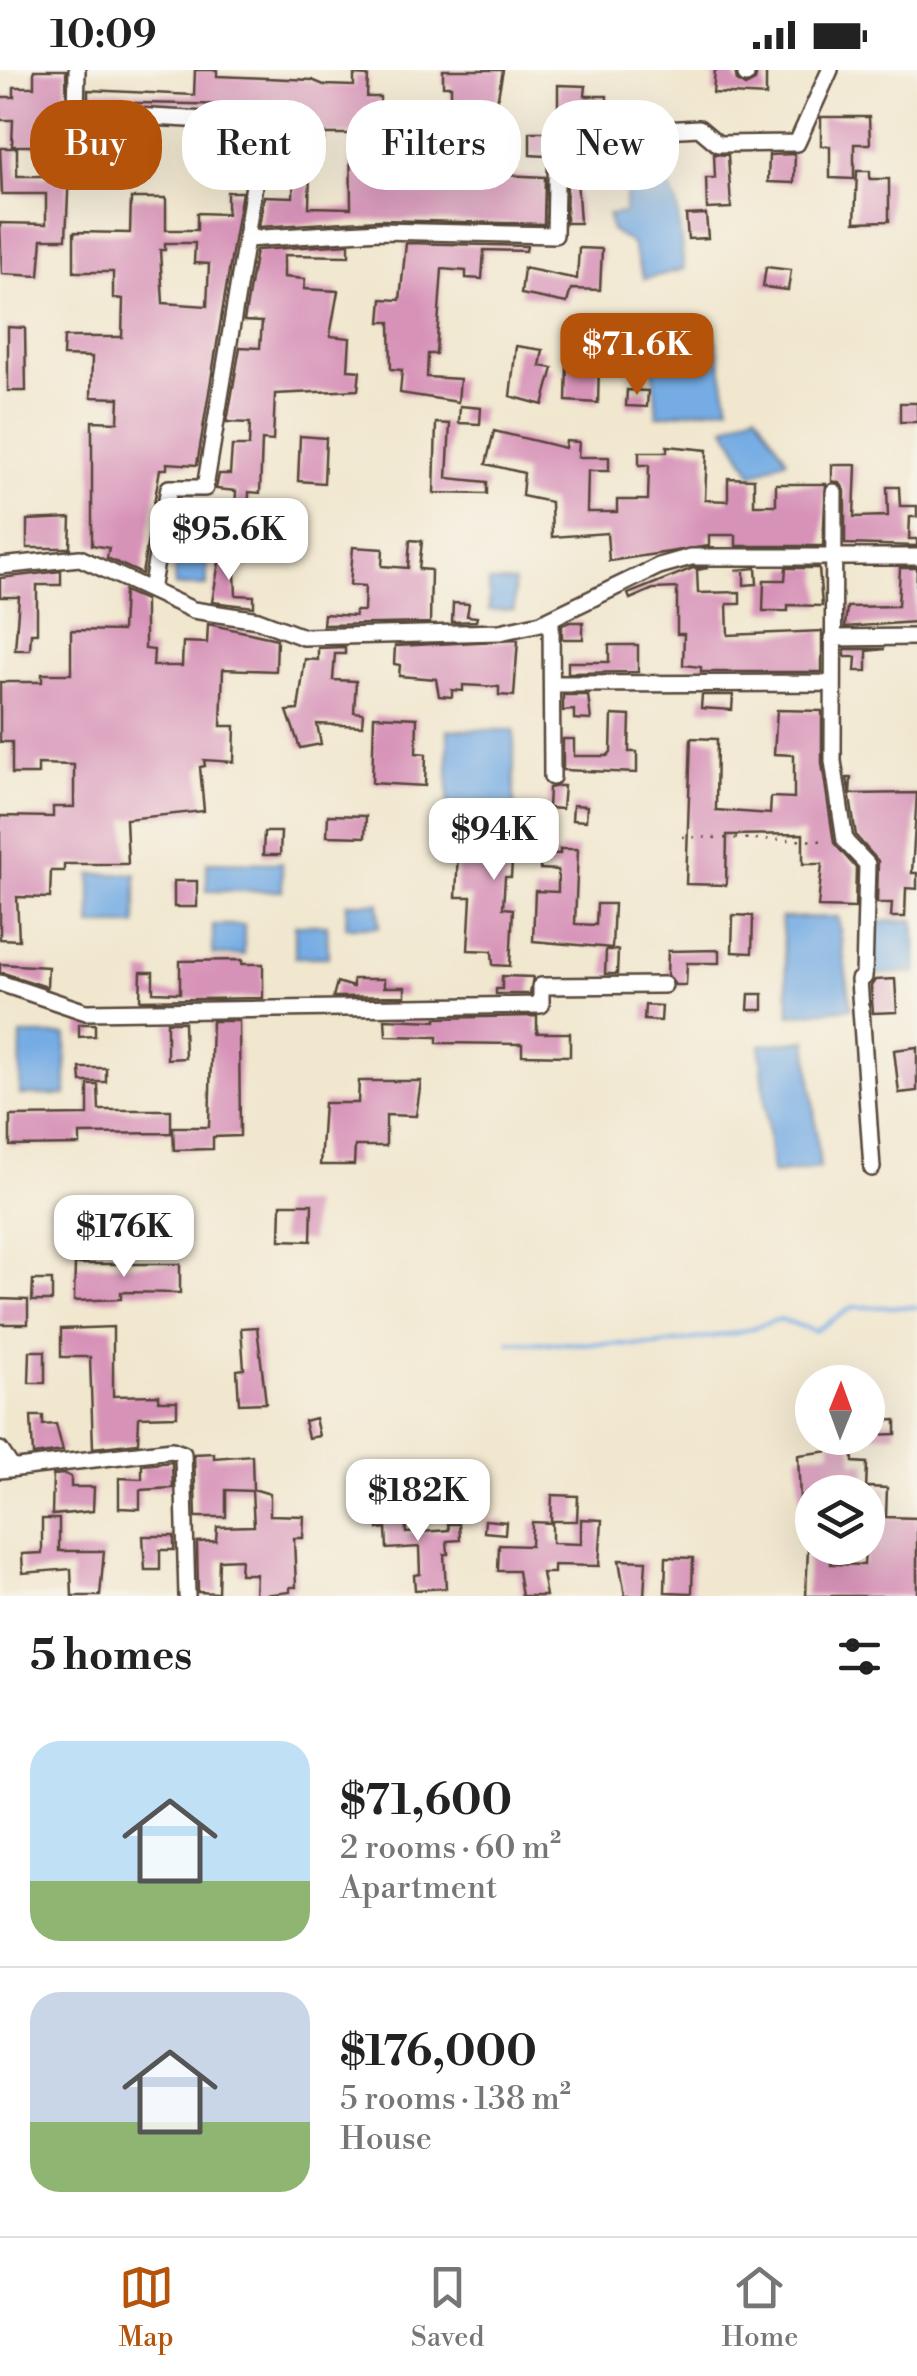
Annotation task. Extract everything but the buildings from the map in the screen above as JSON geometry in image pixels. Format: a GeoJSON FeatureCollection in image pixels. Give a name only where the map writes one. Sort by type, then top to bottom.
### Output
{"type":"FeatureCollection","features":[{"type":"Feature","properties":{"kind":"street"},"geometry":{"type":"LineString","coordinates":[[77,70],[76,113],[263,123],[205,488],[169,488],[151,590]]}},
{"type":"Feature","properties":{"kind":"street"},"geometry":{"type":"LineString","coordinates":[[246,239],[380,230],[556,235],[557,136],[698,128],[718,144],[797,144],[830,70]]}},
{"type":"Feature","properties":{"kind":"street"},"geometry":{"type":"LineString","coordinates":[[834,492],[833,761],[845,841],[867,864],[864,977],[859,980],[872,1168]]}},
{"type":"Feature","properties":{"kind":"street"},"geometry":{"type":"LineString","coordinates":[[0,566],[80,558],[193,610],[258,620],[303,637],[500,632],[551,618],[659,566],[692,557],[917,556]]}},
{"type":"Feature","properties":{"kind":"street"},"geometry":{"type":"LineString","coordinates":[[551,618],[552,777]]}},
{"type":"Feature","properties":{"kind":"street"},"geometry":{"type":"LineString","coordinates":[[832,638],[917,636]]}},
{"type":"Feature","properties":{"kind":"street"},"geometry":{"type":"LineString","coordinates":[[554,684],[832,683]]}},
{"type":"Feature","properties":{"kind":"street"},"geometry":{"type":"LineString","coordinates":[[0,983],[86,1012],[542,1005],[541,986],[664,985]]}},
{"type":"Feature","properties":{"kind":"street"},"geometry":{"type":"LineString","coordinates":[[0,1450],[6,1469],[172,1450],[182,1454],[187,1596]]}},
{"type":"Feature","properties":{"kind":"path"},"geometry":{"type":"LineString","coordinates":[[682,838],[845,841]]}},
{"type":"Feature","properties":{"kind":"water"},"geometry":{"type":"Polygon","coordinates":[[[627,190],[671,190],[677,205],[684,269],[644,279],[632,244],[611,230],[608,215],[624,213],[627,190]]]}},
{"type":"Feature","properties":{"kind":"water"},"geometry":{"type":"Polygon","coordinates":[[[713,326],[729,406],[657,416],[650,328],[713,326]]]}},
{"type":"Feature","properties":{"kind":"water"},"geometry":{"type":"Polygon","coordinates":[[[756,412],[787,459],[753,475],[725,427],[756,412]]]}},
{"type":"Feature","properties":{"kind":"water"},"geometry":{"type":"Polygon","coordinates":[[[175,554],[207,554],[207,586],[175,586],[175,554]]]}},
{"type":"Feature","properties":{"kind":"water"},"geometry":{"type":"Polygon","coordinates":[[[489,582],[514,582],[514,610],[489,610],[489,582]]]}},
{"type":"Feature","properties":{"kind":"water"},"geometry":{"type":"Polygon","coordinates":[[[448,730],[514,730],[514,809],[448,809],[448,730]]]}},
{"type":"Feature","properties":{"kind":"water"},"geometry":{"type":"Polygon","coordinates":[[[207,862],[282,863],[282,891],[207,891],[207,862]]]}},
{"type":"Feature","properties":{"kind":"water"},"geometry":{"type":"Polygon","coordinates":[[[91,874],[136,874],[136,925],[91,925],[91,874]]]}},
{"type":"Feature","properties":{"kind":"water"},"geometry":{"type":"Polygon","coordinates":[[[347,903],[379,903],[379,927],[346,927],[347,903]]]}},
{"type":"Feature","properties":{"kind":"water"},"geometry":{"type":"Polygon","coordinates":[[[838,917],[851,1008],[790,1015],[781,918],[838,917]]]}},
{"type":"Feature","properties":{"kind":"water"},"geometry":{"type":"Polygon","coordinates":[[[914,920],[916,972],[868,975],[865,923],[914,920]]]}},
{"type":"Feature","properties":{"kind":"water"},"geometry":{"type":"Polygon","coordinates":[[[213,925],[244,925],[244,955],[213,955],[213,925]]]}},
{"type":"Feature","properties":{"kind":"water"},"geometry":{"type":"Polygon","coordinates":[[[295,925],[327,925],[328,957],[295,957],[295,925]]]}},
{"type":"Feature","properties":{"kind":"water"},"geometry":{"type":"Polygon","coordinates":[[[21,1035],[66,1035],[66,1095],[20,1095],[21,1035]]]}},
{"type":"Feature","properties":{"kind":"water"},"geometry":{"type":"Polygon","coordinates":[[[807,1040],[820,1168],[772,1174],[760,1045],[807,1040]]]}},
{"type":"Feature","properties":{"kind":"waterway"},"geometry":{"type":"LineString","coordinates":[[509,1342],[655,1345],[737,1333],[780,1319],[815,1331],[853,1307],[917,1307]]}}]}
